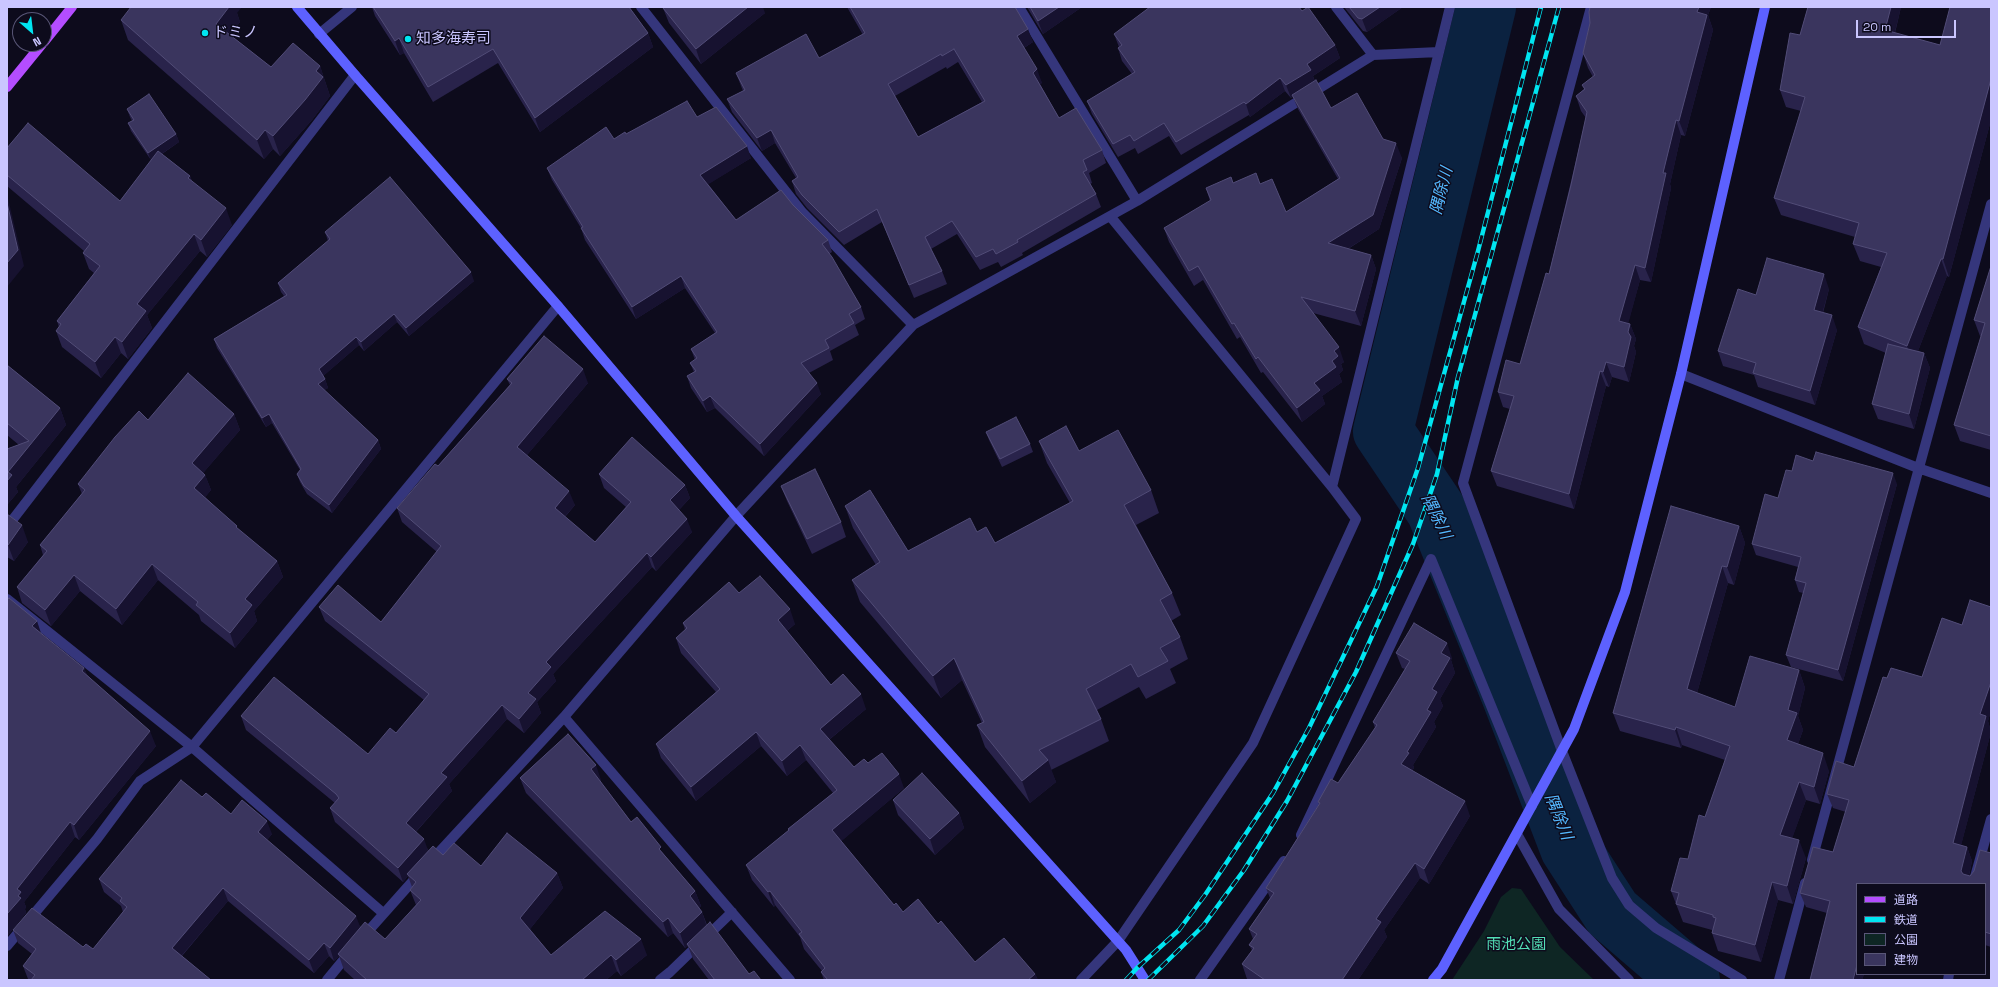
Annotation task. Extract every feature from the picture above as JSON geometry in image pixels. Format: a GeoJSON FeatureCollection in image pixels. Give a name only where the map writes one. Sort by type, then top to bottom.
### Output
{"type":"FeatureCollection","features":[{"type":"Feature","properties":{"kind":"main road"},"geometry":{"type":"LineString","coordinates":[[52,32],[72,7]]}},
{"type":"Feature","properties":{"kind":"main road"},"geometry":{"type":"LineString","coordinates":[[7,87],[36,52]]}},
{"type":"Feature","properties":{"kind":"street"},"geometry":{"type":"LineString","coordinates":[[297,7],[558,306],[736,516],[1126,950],[1145,980]]}},
{"type":"Feature","properties":{"kind":"street"},"geometry":{"type":"LineString","coordinates":[[320,34],[352,7]]}},
{"type":"Feature","properties":{"kind":"street"},"geometry":{"type":"LineString","coordinates":[[641,7],[802,212],[913,325]]}},
{"type":"Feature","properties":{"kind":"street"},"geometry":{"type":"LineString","coordinates":[[1019,7],[1137,201]]}},
{"type":"Feature","properties":{"kind":"street"},"geometry":{"type":"LineString","coordinates":[[1336,7],[1373,55]]}},
{"type":"Feature","properties":{"kind":"street"},"geometry":{"type":"LineString","coordinates":[[1332,487],[1450,7]]}},
{"type":"Feature","properties":{"kind":"street"},"geometry":{"type":"LineString","coordinates":[[1591,7],[1463,483],[1562,751],[1612,878],[1628,905],[1656,928],[1742,980]]}},
{"type":"Feature","properties":{"kind":"street"},"geometry":{"type":"LineString","coordinates":[[1433,980],[1442,969],[1574,729],[1625,592],[1681,374],[1765,7]]}},
{"type":"Feature","properties":{"kind":"street"},"geometry":{"type":"LineString","coordinates":[[327,980],[383,913],[564,717],[736,516],[913,325],[1137,201],[1373,55],[1439,52]]}},
{"type":"Feature","properties":{"kind":"street"},"geometry":{"type":"LineString","coordinates":[[7,527],[355,75]]}},
{"type":"Feature","properties":{"kind":"street"},"geometry":{"type":"LineString","coordinates":[[1779,980],[1991,204]]}},
{"type":"Feature","properties":{"kind":"street"},"geometry":{"type":"LineString","coordinates":[[1081,980],[1118,941],[1253,743],[1356,519],[1332,487],[1110,216]]}},
{"type":"Feature","properties":{"kind":"street"},"geometry":{"type":"LineString","coordinates":[[7,946],[96,839],[140,782],[192,747],[558,306]]}},
{"type":"Feature","properties":{"kind":"street"},"geometry":{"type":"LineString","coordinates":[[1681,374],[1918,468],[1991,493]]}},
{"type":"Feature","properties":{"kind":"street"},"geometry":{"type":"LineString","coordinates":[[1297,842],[1431,559],[1532,806]]}},
{"type":"Feature","properties":{"kind":"street"},"geometry":{"type":"LineString","coordinates":[[7,599],[192,747],[383,913]]}},
{"type":"Feature","properties":{"kind":"street"},"geometry":{"type":"LineString","coordinates":[[564,717],[790,980]]}},
{"type":"Feature","properties":{"kind":"street"},"geometry":{"type":"LineString","coordinates":[[1974,883],[1991,819]]}},
{"type":"Feature","properties":{"kind":"street"},"geometry":{"type":"LineString","coordinates":[[1517,834],[1559,909],[1629,980]]}},
{"type":"Feature","properties":{"kind":"street"},"geometry":{"type":"LineString","coordinates":[[1200,980],[1288,854]]}},
{"type":"Feature","properties":{"kind":"street"},"geometry":{"type":"LineString","coordinates":[[660,980],[732,912]]}},
{"type":"Feature","properties":{"kind":"green space","name":"雨池公園"},"geometry":{"type":"Polygon","coordinates":[[[1512,888],[1521,889],[1560,947],[1594,980],[1452,980],[1484,931],[1501,897],[1512,888]]]}},
{"type":"Feature","properties":{"kind":"building"},"geometry":{"type":"Polygon","coordinates":[[[131,7],[229,7],[216,24],[271,67],[293,43],[320,66],[316,71],[323,77],[273,136],[265,130],[257,140],[121,20],[131,7]]]}},
{"type":"Feature","properties":{"kind":"building"},"geometry":{"type":"Polygon","coordinates":[[[373,7],[629,7],[648,33],[535,118],[493,49],[428,87],[399,38],[395,41],[373,7]]]}},
{"type":"Feature","properties":{"kind":"building"},"geometry":{"type":"Polygon","coordinates":[[[748,7],[696,49],[663,8],[748,7]]]}},
{"type":"Feature","properties":{"kind":"building"},"geometry":{"type":"Polygon","coordinates":[[[850,7],[1015,7],[1028,29],[1017,36],[1037,69],[1033,73],[1059,118],[1076,108],[1102,150],[1083,160],[1087,170],[1083,172],[1096,194],[1017,240],[1018,242],[996,254],[993,249],[976,257],[952,221],[925,237],[942,271],[909,285],[877,209],[839,232],[802,195],[792,181],[798,177],[771,130],[757,138],[727,99],[745,90],[736,73],[806,34],[819,58],[865,33],[850,7]],[[954,49],[942,56],[941,54],[888,84],[918,137],[985,101],[954,49]]]}},
{"type":"Feature","properties":{"kind":"building"},"geometry":{"type":"Polygon","coordinates":[[[1030,7],[1059,7],[1038,21],[1030,7]]]}},
{"type":"Feature","properties":{"kind":"building"},"geometry":{"type":"Polygon","coordinates":[[[1150,7],[1299,7],[1302,11],[1308,7],[1335,45],[1307,64],[1311,70],[1286,85],[1280,78],[1246,104],[1244,102],[1176,142],[1164,123],[1134,141],[1130,135],[1113,144],[1087,101],[1135,72],[1118,48],[1122,45],[1114,34],[1150,7]]]}},
{"type":"Feature","properties":{"kind":"building"},"geometry":{"type":"Polygon","coordinates":[[[1349,7],[1380,7],[1362,19],[1358,18],[1349,7]]]}},
{"type":"Feature","properties":{"kind":"building"},"geometry":{"type":"Polygon","coordinates":[[[1590,7],[1699,7],[1697,12],[1707,15],[1679,121],[1676,120],[1663,173],[1666,173],[1645,268],[1635,265],[1619,321],[1630,324],[1628,332],[1631,337],[1624,367],[1606,362],[1603,372],[1600,371],[1569,494],[1491,471],[1514,396],[1498,392],[1506,360],[1520,364],[1546,273],[1549,274],[1587,112],[1576,96],[1585,89],[1582,85],[1595,75],[1583,53],[1590,23],[1590,7]]]}},
{"type":"Feature","properties":{"kind":"building"},"geometry":{"type":"Polygon","coordinates":[[[1808,7],[1891,7],[1885,30],[1940,45],[1950,7],[1991,7],[1991,79],[1943,259],[1941,259],[1907,346],[1858,327],[1887,253],[1853,244],[1859,223],[1774,198],[1805,97],[1780,90],[1790,33],[1800,35],[1808,7]]]}},
{"type":"Feature","properties":{"kind":"building"},"geometry":{"type":"Polygon","coordinates":[[[1316,80],[1331,108],[1357,93],[1383,139],[1396,143],[1373,215],[1328,243],[1371,255],[1355,311],[1301,297],[1339,347],[1334,351],[1338,356],[1332,361],[1336,367],[1314,383],[1320,390],[1297,408],[1258,357],[1256,359],[1234,323],[1232,324],[1198,266],[1189,271],[1164,228],[1211,200],[1206,188],[1231,177],[1233,183],[1256,173],[1260,184],[1272,179],[1286,212],[1340,178],[1292,95],[1316,80]]]}},
{"type":"Feature","properties":{"kind":"building"},"geometry":{"type":"Polygon","coordinates":[[[149,94],[176,134],[148,153],[128,123],[134,120],[127,109],[149,94]]]}},
{"type":"Feature","properties":{"kind":"building"},"geometry":{"type":"Polygon","coordinates":[[[687,101],[697,117],[716,107],[747,146],[700,175],[736,220],[781,190],[793,205],[828,240],[822,244],[832,257],[861,307],[849,314],[854,323],[825,340],[829,348],[801,363],[817,383],[760,444],[710,396],[703,401],[687,376],[696,371],[690,363],[697,358],[691,349],[717,332],[681,276],[632,307],[581,228],[583,227],[547,168],[606,127],[614,139],[687,101]]]}},
{"type":"Feature","properties":{"kind":"building"},"geometry":{"type":"Polygon","coordinates":[[[28,123],[120,201],[158,151],[190,176],[188,178],[226,208],[201,240],[194,234],[137,304],[146,311],[122,342],[115,337],[95,362],[56,331],[61,324],[57,321],[100,266],[83,253],[90,244],[7,175],[7,148],[28,123]]]}},
{"type":"Feature","properties":{"kind":"building"},"geometry":{"type":"Polygon","coordinates":[[[390,177],[471,272],[406,328],[394,314],[361,342],[356,337],[319,369],[325,379],[318,384],[378,440],[329,505],[304,486],[297,474],[301,469],[269,414],[262,418],[214,339],[287,295],[278,283],[330,239],[325,232],[390,177]]]}},
{"type":"Feature","properties":{"kind":"building"},"geometry":{"type":"Polygon","coordinates":[[[7,203],[18,250],[7,263],[7,203]]]}},
{"type":"Feature","properties":{"kind":"building"},"geometry":{"type":"Polygon","coordinates":[[[1767,258],[1824,274],[1814,310],[1832,315],[1810,391],[1753,373],[1756,363],[1718,351],[1738,289],[1756,295],[1767,258]]]}},
{"type":"Feature","properties":{"kind":"building"},"geometry":{"type":"Polygon","coordinates":[[[1991,266],[1991,436],[1954,425],[1985,323],[1974,320],[1991,266]]]}},
{"type":"Feature","properties":{"kind":"building"},"geometry":{"type":"Polygon","coordinates":[[[544,336],[583,369],[517,447],[569,491],[555,508],[595,542],[631,502],[599,474],[632,437],[685,485],[670,500],[687,519],[651,557],[647,553],[546,662],[551,667],[528,693],[536,699],[519,719],[502,705],[441,773],[447,777],[406,823],[424,839],[398,868],[330,808],[339,798],[336,794],[241,716],[274,677],[368,754],[390,728],[396,733],[429,694],[319,607],[338,585],[381,622],[441,546],[397,508],[435,464],[438,466],[512,383],[507,379],[544,336]]]}},
{"type":"Feature","properties":{"kind":"building"},"geometry":{"type":"Polygon","coordinates":[[[1888,344],[1924,353],[1909,414],[1872,404],[1888,344]]]}},
{"type":"Feature","properties":{"kind":"building"},"geometry":{"type":"Polygon","coordinates":[[[7,365],[60,408],[8,472],[12,475],[7,481],[7,449],[29,441],[7,423],[7,365]]]}},
{"type":"Feature","properties":{"kind":"building"},"geometry":{"type":"Polygon","coordinates":[[[188,373],[234,414],[192,463],[205,475],[194,488],[237,526],[236,527],[277,561],[245,599],[252,605],[230,633],[196,605],[198,602],[152,564],[116,609],[74,575],[45,610],[17,587],[47,551],[40,545],[85,490],[78,484],[115,437],[139,411],[148,420],[188,373]]]}},
{"type":"Feature","properties":{"kind":"building"},"geometry":{"type":"Polygon","coordinates":[[[1016,417],[1030,444],[1000,459],[986,432],[1016,417]]]}},
{"type":"Feature","properties":{"kind":"building"},"geometry":{"type":"Polygon","coordinates":[[[1066,426],[1079,451],[1118,430],[1151,490],[1124,505],[1172,593],[1160,600],[1180,637],[1160,648],[1168,661],[1138,677],[1131,664],[1086,689],[1101,719],[1039,750],[1048,760],[1022,781],[977,725],[984,722],[954,658],[933,676],[852,580],[880,562],[845,506],[870,490],[908,551],[970,518],[977,532],[986,527],[995,543],[1073,501],[1039,441],[1066,426]]]}},
{"type":"Feature","properties":{"kind":"building"},"geometry":{"type":"Polygon","coordinates":[[[1816,452],[1893,473],[1838,670],[1786,655],[1806,583],[1795,580],[1801,557],[1752,544],[1765,494],[1778,498],[1786,470],[1792,471],[1796,455],[1813,461],[1816,452]]]}},
{"type":"Feature","properties":{"kind":"building"},"geometry":{"type":"Polygon","coordinates":[[[815,469],[841,522],[807,539],[781,486],[815,469]]]}},
{"type":"Feature","properties":{"kind":"building"},"geometry":{"type":"Polygon","coordinates":[[[1671,506],[1739,526],[1727,567],[1722,566],[1687,689],[1735,707],[1750,656],[1799,670],[1788,710],[1797,713],[1787,740],[1823,753],[1814,787],[1799,782],[1780,835],[1799,840],[1787,886],[1772,882],[1755,945],[1712,933],[1716,918],[1713,917],[1713,915],[1676,904],[1679,893],[1671,891],[1680,858],[1688,859],[1699,815],[1705,817],[1730,746],[1676,727],[1675,730],[1613,713],[1671,506]]]}},
{"type":"Feature","properties":{"kind":"building"},"geometry":{"type":"Polygon","coordinates":[[[7,514],[22,525],[8,545],[7,544],[7,514]]]}},
{"type":"Feature","properties":{"kind":"building"},"geometry":{"type":"Polygon","coordinates":[[[760,576],[790,609],[778,620],[831,685],[843,674],[861,694],[820,729],[854,767],[864,759],[868,763],[882,753],[899,774],[832,830],[894,905],[896,903],[903,912],[918,899],[938,924],[941,921],[975,962],[1004,938],[1035,974],[1028,980],[828,980],[821,972],[825,968],[799,934],[802,932],[770,891],[768,892],[746,865],[837,790],[800,745],[782,761],[756,732],[691,787],[656,744],[720,689],[676,638],[687,628],[683,623],[729,582],[739,593],[760,576]]]}},
{"type":"Feature","properties":{"kind":"building"},"geometry":{"type":"Polygon","coordinates":[[[9,598],[37,621],[32,626],[84,668],[82,671],[150,731],[74,825],[70,822],[17,889],[21,892],[18,896],[21,898],[7,914],[7,600],[9,598]]]}},
{"type":"Feature","properties":{"kind":"building"},"geometry":{"type":"Polygon","coordinates":[[[1970,600],[1991,607],[1991,682],[1980,714],[1986,716],[1953,843],[1967,847],[1961,871],[1963,874],[1970,876],[1974,871],[1980,850],[1991,853],[1991,934],[1986,932],[1986,883],[1856,883],[1856,969],[1853,980],[1810,980],[1830,901],[1800,893],[1813,847],[1833,852],[1849,800],[1827,794],[1836,761],[1854,767],[1883,677],[1887,678],[1891,668],[1922,677],[1942,618],[1962,625],[1970,600]]]}},
{"type":"Feature","properties":{"kind":"building"},"geometry":{"type":"Polygon","coordinates":[[[1414,623],[1447,643],[1441,653],[1450,658],[1432,689],[1437,692],[1427,710],[1431,712],[1407,752],[1409,753],[1401,764],[1465,801],[1424,869],[1415,863],[1376,919],[1381,922],[1342,980],[1265,980],[1242,964],[1254,948],[1249,945],[1257,934],[1249,929],[1274,893],[1266,888],[1320,803],[1318,802],[1331,779],[1338,783],[1377,725],[1373,722],[1410,661],[1396,653],[1414,623]]]}},
{"type":"Feature","properties":{"kind":"building"},"geometry":{"type":"Polygon","coordinates":[[[568,734],[596,765],[591,769],[631,822],[637,817],[661,847],[659,849],[695,891],[690,896],[702,912],[680,933],[668,918],[663,922],[520,778],[568,734]]]}},
{"type":"Feature","properties":{"kind":"building"},"geometry":{"type":"Polygon","coordinates":[[[922,773],[959,813],[930,839],[893,800],[922,773]]]}},
{"type":"Feature","properties":{"kind":"building"},"geometry":{"type":"Polygon","coordinates":[[[181,780],[202,797],[206,793],[231,814],[242,800],[267,821],[258,832],[356,916],[330,948],[324,943],[309,960],[223,888],[172,948],[211,980],[31,980],[35,975],[23,966],[36,949],[13,930],[32,908],[83,947],[86,944],[93,949],[127,907],[120,901],[122,898],[99,879],[181,780]]]}},
{"type":"Feature","properties":{"kind":"building"},"geometry":{"type":"Polygon","coordinates":[[[507,833],[557,873],[520,918],[551,955],[605,911],[641,939],[616,960],[611,955],[582,980],[367,980],[338,954],[365,922],[385,939],[421,900],[410,890],[416,882],[407,874],[433,846],[443,855],[454,843],[481,866],[507,833]]]}},
{"type":"Feature","properties":{"kind":"building"},"geometry":{"type":"Polygon","coordinates":[[[710,922],[749,974],[754,971],[761,980],[715,980],[687,944],[710,922]]]}},
{"type":"Feature","properties":{"kind":"waterway","name":"隅除川"},"geometry":{"type":"LineString","coordinates":[[1486,7],[1383,431],[1436,510],[1512,697],[1570,848],[1612,913],[1690,980]]}},
{"type":"Feature","properties":{"kind":"railway"},"geometry":{"type":"LineString","coordinates":[[1126,980],[1179,930],[1205,895],[1273,793],[1309,728],[1377,586],[1418,468],[1478,251],[1541,7]]}},
{"type":"Feature","properties":{"kind":"railway"},"geometry":{"type":"LineString","coordinates":[[1148,980],[1203,926],[1244,870],[1287,801],[1356,672],[1413,544],[1437,474],[1458,377],[1559,7]]}},
{"type":"Feature","properties":{"kind":"place","name":"ドミノ"},"geometry":{"type":"Point","coordinates":[205,33]}},
{"type":"Feature","properties":{"kind":"place","name":"知多海寿司"},"geometry":{"type":"Point","coordinates":[408,39]}}]}
